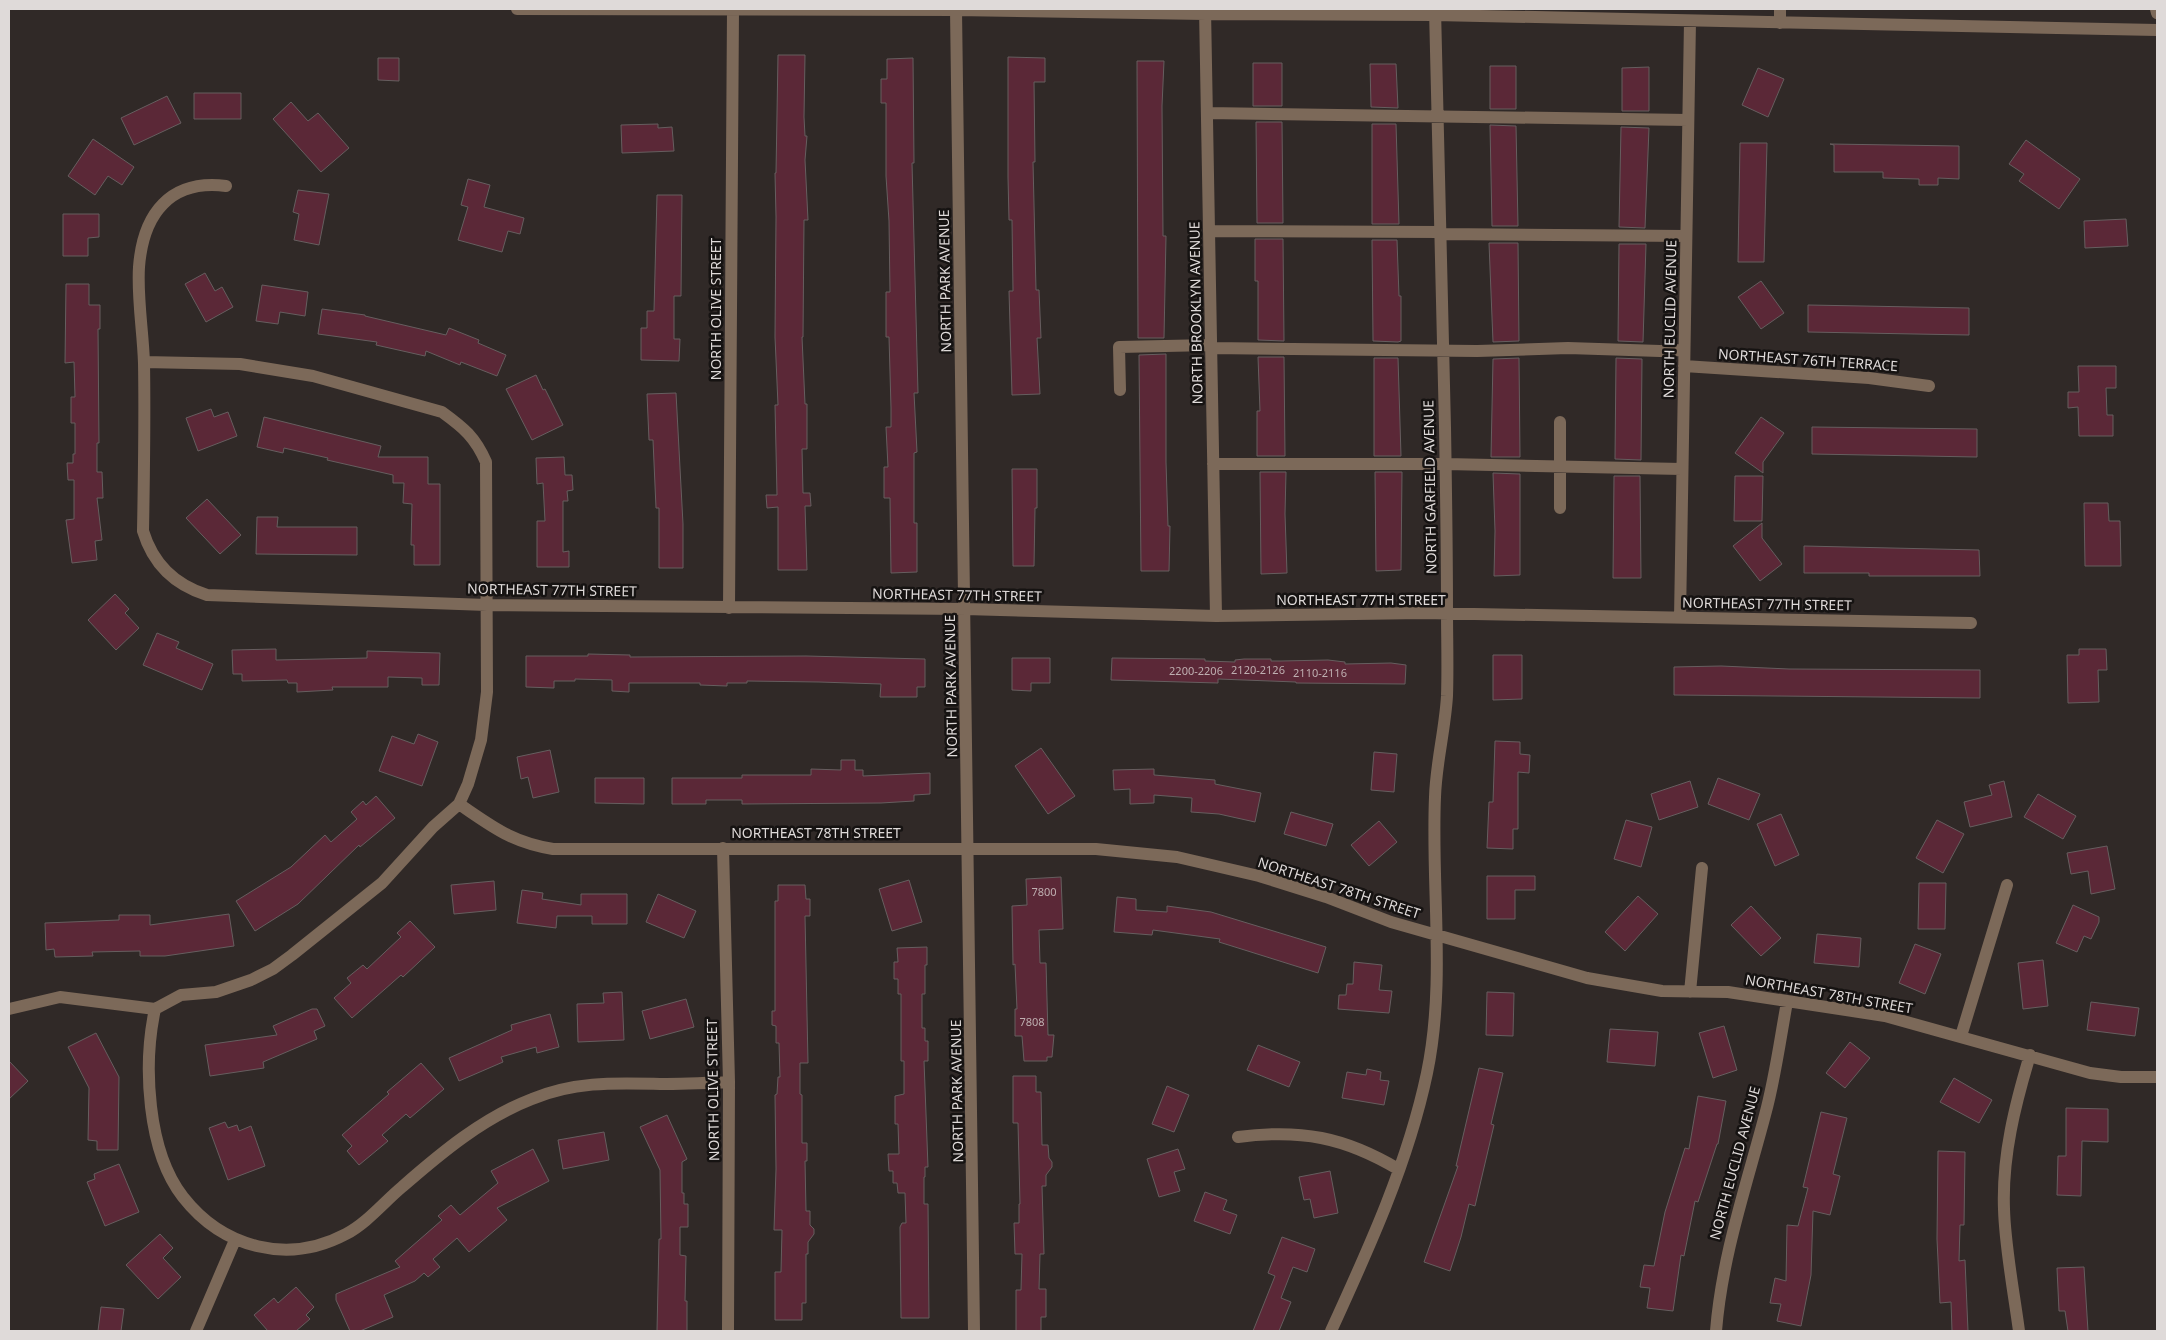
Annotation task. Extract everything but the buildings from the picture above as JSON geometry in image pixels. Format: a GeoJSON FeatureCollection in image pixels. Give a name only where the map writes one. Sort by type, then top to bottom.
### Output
{"type":"FeatureCollection","features":[{"type":"Feature","properties":{"kind":"street"},"geometry":{"type":"LineString","coordinates":[[518,9],[1435,12],[1690,21],[2157,30]]}},
{"type":"Feature","properties":{"kind":"street"},"geometry":{"type":"LineString","coordinates":[[1780,9],[1780,23]]}},
{"type":"Feature","properties":{"kind":"street"},"geometry":{"type":"LineString","coordinates":[[2156,9],[2157,13]]}},
{"type":"Feature","properties":{"kind":"street","name":"NORTH OLIVE STREET"},"geometry":{"type":"LineString","coordinates":[[729,608],[734,10]]}},
{"type":"Feature","properties":{"kind":"street","name":"NORTH PARK AVENUE"},"geometry":{"type":"LineString","coordinates":[[956,10],[966,609],[974,1331]]}},
{"type":"Feature","properties":{"kind":"street","name":"NORTH BROOKLYN AVENUE"},"geometry":{"type":"LineString","coordinates":[[1205,11],[1216,616]]}},
{"type":"Feature","properties":{"kind":"street","name":"NORTH GARFIELD AVENUE"},"geometry":{"type":"LineString","coordinates":[[1331,1331],[1373,1240],[1414,1123],[1427,1072],[1436,1001],[1435,792],[1447,694],[1447,614],[1446,464],[1435,12]]}},
{"type":"Feature","properties":{"kind":"street","name":"NORTH EUCLID AVENUE"},"geometry":{"type":"LineString","coordinates":[[1680,618],[1690,21]]}},
{"type":"Feature","properties":{"kind":"street"},"geometry":{"type":"LineString","coordinates":[[1207,113],[1688,120]]}},
{"type":"Feature","properties":{"kind":"street","name":"NORTHEAST 77TH STREET"},"geometry":{"type":"LineString","coordinates":[[226,186],[190,186],[170,196],[150,224],[142,246],[139,268],[144,362],[144,531],[147,542],[158,563],[180,584],[196,592],[219,597],[487,605],[966,609],[1216,616],[1447,614],[1970,623]]}},
{"type":"Feature","properties":{"kind":"street"},"geometry":{"type":"LineString","coordinates":[[1209,231],[1686,236]]}},
{"type":"Feature","properties":{"kind":"street"},"geometry":{"type":"LineString","coordinates":[[1120,390],[1120,347],[1684,350]]}},
{"type":"Feature","properties":{"kind":"street"},"geometry":{"type":"LineString","coordinates":[[9,1009],[60,997],[156,1010],[181,995],[228,989],[273,969],[382,883],[433,827],[459,804],[468,784],[481,740],[487,692],[486,462],[477,443],[460,425],[442,412],[313,376],[240,364],[144,362]]}},
{"type":"Feature","properties":{"kind":"street","name":"NORTHEAST 76TH TERRACE"},"geometry":{"type":"LineString","coordinates":[[1684,366],[1870,378],[1929,386]]}},
{"type":"Feature","properties":{"kind":"street"},"geometry":{"type":"LineString","coordinates":[[1560,422],[1560,508]]}},
{"type":"Feature","properties":{"kind":"street"},"geometry":{"type":"LineString","coordinates":[[1214,464],[1446,464],[1682,469]]}},
{"type":"Feature","properties":{"kind":"street","name":"NORTHEAST 78TH STREET"},"geometry":{"type":"LineString","coordinates":[[459,804],[506,836],[529,845],[553,849],[1096,849],[1177,857],[1259,876],[1326,897],[1391,922],[1586,978],[1624,986],[1690,992],[1728,992],[1885,1016],[2090,1072],[2120,1077],[2157,1077]]}},
{"type":"Feature","properties":{"kind":"street","name":"NORTH OLIVE STREET"},"geometry":{"type":"LineString","coordinates":[[723,848],[729,1082],[728,1331]]}},
{"type":"Feature","properties":{"kind":"street"},"geometry":{"type":"LineString","coordinates":[[1690,992],[1702,868]]}},
{"type":"Feature","properties":{"kind":"street"},"geometry":{"type":"LineString","coordinates":[[1961,1036],[2007,885]]}},
{"type":"Feature","properties":{"kind":"street","name":"NORTH EUCLID AVENUE"},"geometry":{"type":"LineString","coordinates":[[1716,1331],[1725,1264],[1735,1220],[1766,1113],[1786,1002]]}},
{"type":"Feature","properties":{"kind":"street"},"geometry":{"type":"LineString","coordinates":[[156,1010],[151,1030],[149,1068],[151,1102],[164,1162],[174,1185],[189,1204],[208,1222],[236,1240],[260,1246],[290,1250],[321,1245],[344,1235],[355,1228],[469,1132],[532,1098],[596,1083],[729,1082]]}},
{"type":"Feature","properties":{"kind":"street"},"geometry":{"type":"LineString","coordinates":[[2019,1331],[2004,1211],[2004,1183],[2017,1096],[2030,1055]]}},
{"type":"Feature","properties":{"kind":"street"},"geometry":{"type":"LineString","coordinates":[[1238,1136],[1289,1134],[1323,1137],[1350,1144],[1375,1155],[1398,1169]]}},
{"type":"Feature","properties":{"kind":"street"},"geometry":{"type":"LineString","coordinates":[[196,1331],[236,1240]]}}]}
